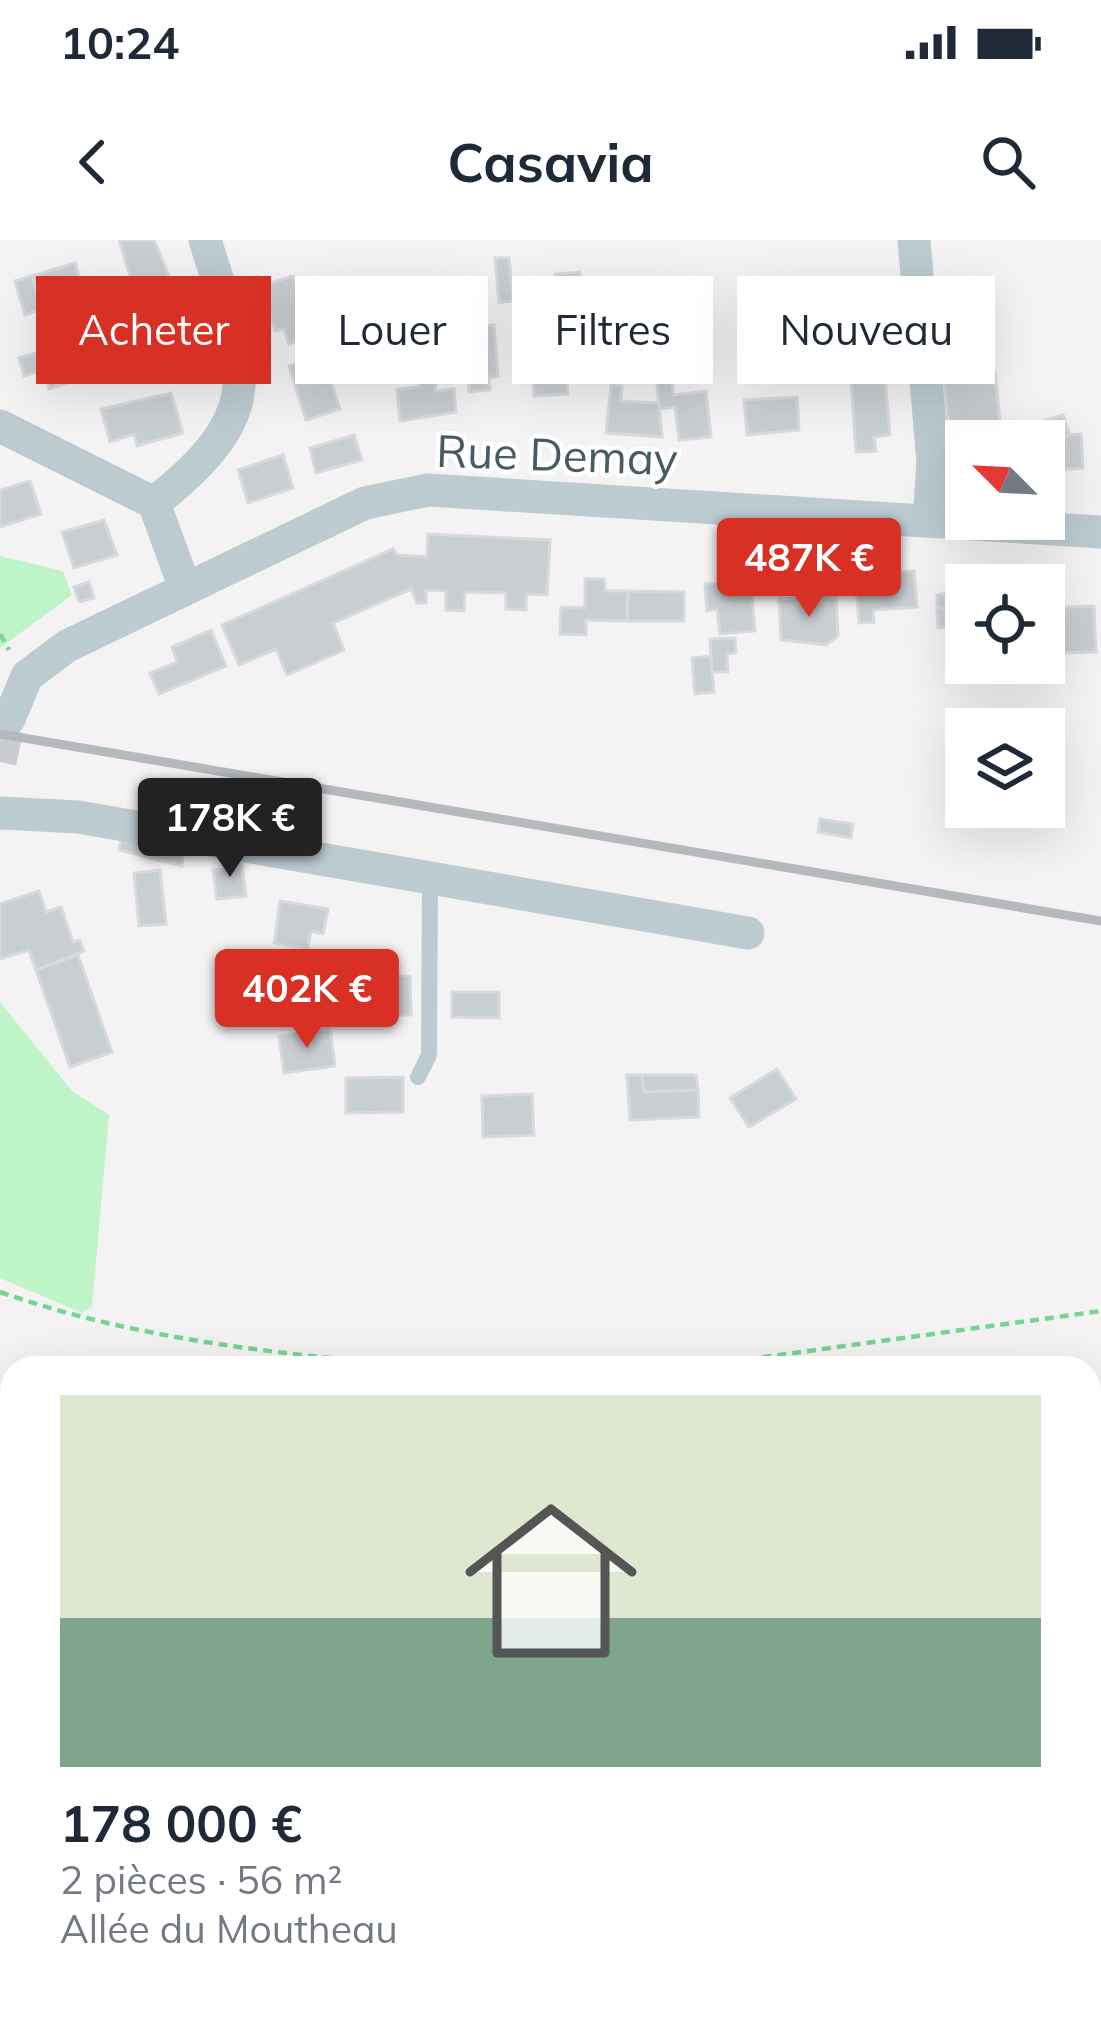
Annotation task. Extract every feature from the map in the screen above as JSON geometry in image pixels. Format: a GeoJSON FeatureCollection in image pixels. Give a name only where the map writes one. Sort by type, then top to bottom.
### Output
{"type":"FeatureCollection","features":[{"type":"Feature","properties":{"kind":"street"},"geometry":{"type":"LineString","coordinates":[[154,503],[199,467],[224,436],[240,396],[242,365],[205,240]]}},
{"type":"Feature","properties":{"kind":"street"},"geometry":{"type":"LineString","coordinates":[[914,240],[933,462],[929,521]]}},
{"type":"Feature","properties":{"kind":"street"},"geometry":{"type":"LineString","coordinates":[[0,426],[154,503],[185,588]]}},
{"type":"Feature","properties":{"kind":"street","name":"Rue Demay"},"geometry":{"type":"LineString","coordinates":[[9,718],[21,684],[38,664],[365,503],[428,490],[1101,532]]}},
{"type":"Feature","properties":{"kind":"street"},"geometry":{"type":"LineString","coordinates":[[0,813],[78,817],[748,933]]}},
{"type":"Feature","properties":{"kind":"lane"},"geometry":{"type":"LineString","coordinates":[[418,1077],[429,1055],[430,880]]}},
{"type":"Feature","properties":{"kind":"path"},"geometry":{"type":"LineString","coordinates":[[0,634],[5,642]]}},
{"type":"Feature","properties":{"kind":"path"},"geometry":{"type":"LineString","coordinates":[[0,1292],[79,1319],[242,1349],[312,1356]]}},
{"type":"Feature","properties":{"kind":"path"},"geometry":{"type":"LineString","coordinates":[[770,1356],[1101,1310]]}},
{"type":"Feature","properties":{"kind":"green space"},"geometry":{"type":"Polygon","coordinates":[[[0,556],[63,571],[72,595],[0,648],[0,556]]]}},
{"type":"Feature","properties":{"kind":"green space"},"geometry":{"type":"Polygon","coordinates":[[[0,1002],[72,1091],[109,1115],[92,1307],[82,1313],[0,1278],[0,1002]]]}},
{"type":"Feature","properties":{"kind":"building"},"geometry":{"type":"Polygon","coordinates":[[[119,240],[154,240],[169,276],[130,276],[119,240]]]}},
{"type":"Feature","properties":{"kind":"building"},"geometry":{"type":"Polygon","coordinates":[[[495,258],[509,258],[512,301],[499,303],[495,258]]]}},
{"type":"Feature","properties":{"kind":"building"},"geometry":{"type":"Polygon","coordinates":[[[75,263],[79,276],[36,276],[36,289],[32,276],[75,263]]]}},
{"type":"Feature","properties":{"kind":"building"},"geometry":{"type":"Polygon","coordinates":[[[32,276],[36,311],[25,315],[15,281],[32,276]]]}},
{"type":"Feature","properties":{"kind":"building"},"geometry":{"type":"Polygon","coordinates":[[[293,276],[295,342],[289,344],[284,329],[275,331],[271,283],[293,276]]]}},
{"type":"Feature","properties":{"kind":"building"},"geometry":{"type":"Polygon","coordinates":[[[488,325],[494,325],[498,376],[489,378],[490,390],[469,392],[468,384],[488,384],[488,325]]]}},
{"type":"Feature","properties":{"kind":"building"},"geometry":{"type":"Polygon","coordinates":[[[36,353],[36,372],[24,376],[19,358],[36,353]]]}},
{"type":"Feature","properties":{"kind":"building"},"geometry":{"type":"Polygon","coordinates":[[[295,364],[295,384],[332,384],[340,409],[306,420],[289,366],[295,364]]]}},
{"type":"Feature","properties":{"kind":"building"},"geometry":{"type":"Polygon","coordinates":[[[995,372],[1000,420],[948,420],[945,384],[995,384],[995,372]]]}},
{"type":"Feature","properties":{"kind":"building"},"geometry":{"type":"Polygon","coordinates":[[[436,384],[435,391],[454,389],[456,412],[400,421],[397,389],[436,384]]]}},
{"type":"Feature","properties":{"kind":"building"},"geometry":{"type":"Polygon","coordinates":[[[533,384],[567,384],[568,394],[534,396],[533,384]]]}},
{"type":"Feature","properties":{"kind":"building"},"geometry":{"type":"Polygon","coordinates":[[[657,384],[673,384],[673,395],[706,391],[711,437],[679,440],[675,407],[659,409],[657,384]]]}},
{"type":"Feature","properties":{"kind":"building"},"geometry":{"type":"Polygon","coordinates":[[[851,384],[886,384],[890,435],[874,437],[876,451],[856,452],[851,384]]]}},
{"type":"Feature","properties":{"kind":"building"},"geometry":{"type":"Polygon","coordinates":[[[611,385],[622,386],[621,401],[659,403],[662,437],[606,433],[611,385]]]}},
{"type":"Feature","properties":{"kind":"building"},"geometry":{"type":"Polygon","coordinates":[[[171,393],[183,433],[137,446],[134,434],[110,442],[101,409],[171,393]]]}},
{"type":"Feature","properties":{"kind":"building"},"geometry":{"type":"Polygon","coordinates":[[[797,397],[799,430],[747,435],[744,400],[797,397]]]}},
{"type":"Feature","properties":{"kind":"building"},"geometry":{"type":"Polygon","coordinates":[[[1081,434],[1083,468],[1065,469],[1065,435],[1081,434]]]}},
{"type":"Feature","properties":{"kind":"building"},"geometry":{"type":"Polygon","coordinates":[[[354,435],[362,460],[316,473],[310,448],[354,435]]]}},
{"type":"Feature","properties":{"kind":"building"},"geometry":{"type":"Polygon","coordinates":[[[283,455],[293,488],[248,503],[238,470],[283,455]]]}},
{"type":"Feature","properties":{"kind":"building"},"geometry":{"type":"Polygon","coordinates":[[[30,481],[41,514],[0,527],[0,490],[30,481]]]}},
{"type":"Feature","properties":{"kind":"building"},"geometry":{"type":"Polygon","coordinates":[[[104,520],[117,555],[74,568],[62,532],[104,520]]]}},
{"type":"Feature","properties":{"kind":"building"},"geometry":{"type":"Polygon","coordinates":[[[428,534],[550,540],[547,595],[526,594],[526,610],[506,609],[506,593],[465,592],[464,611],[446,610],[446,591],[426,590],[426,603],[417,603],[411,589],[333,623],[344,650],[287,675],[276,649],[239,665],[222,625],[393,549],[397,555],[427,557],[428,534]]]}},
{"type":"Feature","properties":{"kind":"building"},"geometry":{"type":"Polygon","coordinates":[[[914,571],[917,607],[873,610],[874,622],[859,623],[855,575],[914,571]]]}},
{"type":"Feature","properties":{"kind":"building"},"geometry":{"type":"Polygon","coordinates":[[[585,579],[604,579],[605,591],[628,591],[627,621],[586,620],[586,635],[560,634],[561,607],[585,608],[585,579]]]}},
{"type":"Feature","properties":{"kind":"building"},"geometry":{"type":"Polygon","coordinates":[[[89,582],[94,598],[79,602],[74,587],[89,582]]]}},
{"type":"Feature","properties":{"kind":"building"},"geometry":{"type":"Polygon","coordinates":[[[733,583],[734,596],[752,595],[755,631],[720,634],[717,609],[707,611],[705,584],[733,583]]]}},
{"type":"Feature","properties":{"kind":"building"},"geometry":{"type":"Polygon","coordinates":[[[628,591],[684,592],[684,621],[627,621],[628,591]]]}},
{"type":"Feature","properties":{"kind":"building"},"geometry":{"type":"Polygon","coordinates":[[[945,593],[945,608],[937,609],[937,595],[945,593]]]}},
{"type":"Feature","properties":{"kind":"building"},"geometry":{"type":"Polygon","coordinates":[[[836,596],[838,636],[826,645],[781,640],[779,599],[836,596]]]}},
{"type":"Feature","properties":{"kind":"building"},"geometry":{"type":"Polygon","coordinates":[[[1094,606],[1096,652],[1065,653],[1065,607],[1094,606]]]}},
{"type":"Feature","properties":{"kind":"building"},"geometry":{"type":"Polygon","coordinates":[[[945,608],[945,628],[938,628],[937,609],[945,608]]]}},
{"type":"Feature","properties":{"kind":"building"},"geometry":{"type":"Polygon","coordinates":[[[211,630],[226,666],[159,694],[150,673],[177,662],[172,647],[211,630]]]}},
{"type":"Feature","properties":{"kind":"building"},"geometry":{"type":"Polygon","coordinates":[[[735,638],[736,653],[727,654],[728,672],[712,672],[710,639],[735,638]]]}},
{"type":"Feature","properties":{"kind":"building"},"geometry":{"type":"Polygon","coordinates":[[[711,656],[714,692],[695,694],[692,658],[711,656]]]}},
{"type":"Feature","properties":{"kind":"building"},"geometry":{"type":"Polygon","coordinates":[[[820,819],[853,824],[851,838],[818,832],[820,819]]]}},
{"type":"Feature","properties":{"kind":"building"},"geometry":{"type":"Polygon","coordinates":[[[122,836],[184,847],[182,866],[119,850],[122,836]]]}},
{"type":"Feature","properties":{"kind":"building"},"geometry":{"type":"Polygon","coordinates":[[[229,855],[241,857],[246,896],[217,899],[213,870],[231,869],[229,855]]]}},
{"type":"Feature","properties":{"kind":"building"},"geometry":{"type":"Polygon","coordinates":[[[160,870],[166,924],[139,926],[134,873],[160,870]]]}},
{"type":"Feature","properties":{"kind":"building"},"geometry":{"type":"Polygon","coordinates":[[[39,891],[46,912],[61,907],[73,942],[80,940],[84,951],[36,970],[29,950],[0,959],[0,904],[39,891]]]}},
{"type":"Feature","properties":{"kind":"building"},"geometry":{"type":"Polygon","coordinates":[[[280,901],[328,909],[323,934],[311,931],[308,948],[274,943],[280,901]]]}},
{"type":"Feature","properties":{"kind":"building"},"geometry":{"type":"Polygon","coordinates":[[[78,955],[112,1052],[70,1067],[36,970],[78,955]]]}},
{"type":"Feature","properties":{"kind":"building"},"geometry":{"type":"Polygon","coordinates":[[[296,975],[299,1002],[280,1005],[277,976],[296,975]]]}},
{"type":"Feature","properties":{"kind":"building"},"geometry":{"type":"Polygon","coordinates":[[[363,976],[410,976],[411,1015],[364,1015],[363,976]]]}},
{"type":"Feature","properties":{"kind":"building"},"geometry":{"type":"Polygon","coordinates":[[[452,992],[499,992],[499,1018],[452,1017],[452,992]]]}},
{"type":"Feature","properties":{"kind":"building"},"geometry":{"type":"Polygon","coordinates":[[[330,1029],[335,1066],[284,1073],[279,1036],[330,1029]]]}},
{"type":"Feature","properties":{"kind":"building"},"geometry":{"type":"Polygon","coordinates":[[[777,1069],[796,1099],[749,1127],[730,1098],[777,1069]]]}},
{"type":"Feature","properties":{"kind":"building"},"geometry":{"type":"Polygon","coordinates":[[[627,1075],[642,1075],[644,1092],[698,1090],[699,1117],[630,1120],[627,1075]]]}},
{"type":"Feature","properties":{"kind":"building"},"geometry":{"type":"Polygon","coordinates":[[[642,1075],[696,1075],[698,1090],[644,1092],[642,1075]]]}},
{"type":"Feature","properties":{"kind":"building"},"geometry":{"type":"Polygon","coordinates":[[[403,1077],[403,1112],[346,1113],[346,1078],[403,1077]]]}},
{"type":"Feature","properties":{"kind":"building"},"geometry":{"type":"Polygon","coordinates":[[[532,1094],[534,1135],[483,1137],[482,1096],[532,1094]]]}},
{"type":"Feature","properties":{"kind":"tunnel"},"geometry":{"type":"LineString","coordinates":[[0,762],[9,719]]}},
{"type":"Feature","properties":{"kind":"railway"},"geometry":{"type":"LineString","coordinates":[[0,734],[1101,921]]}}]}
